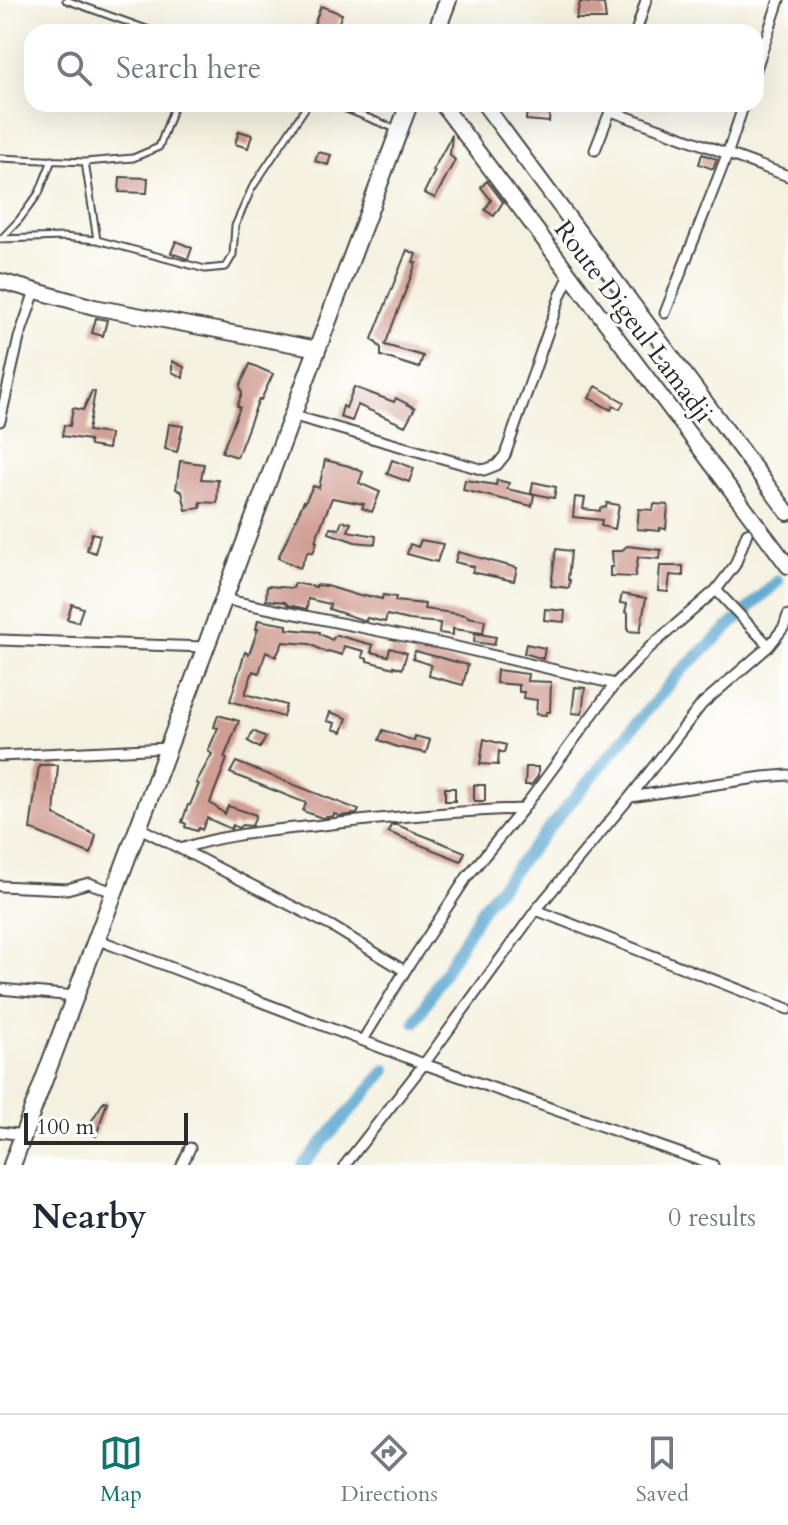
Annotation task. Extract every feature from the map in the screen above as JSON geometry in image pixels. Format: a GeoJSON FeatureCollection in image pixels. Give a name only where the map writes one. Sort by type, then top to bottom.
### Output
{"type":"FeatureCollection","features":[{"type":"Feature","properties":{"kind":"highway"},"geometry":{"type":"LineString","coordinates":[[439,24],[448,0]]}},
{"type":"Feature","properties":{"kind":"highway"},"geometry":{"type":"LineString","coordinates":[[12,1165],[406,112]]}},
{"type":"Feature","properties":{"kind":"main road","name":"Route Digeul Lamadji"},"geometry":{"type":"LineString","coordinates":[[448,112],[788,566]]}},
{"type":"Feature","properties":{"kind":"main road","name":"Route Digeul Lamadji"},"geometry":{"type":"LineString","coordinates":[[490,112],[788,513]]}},
{"type":"Feature","properties":{"kind":"main road"},"geometry":{"type":"LineString","coordinates":[[0,281],[94,307],[318,349]]}},
{"type":"Feature","properties":{"kind":"street"},"geometry":{"type":"LineString","coordinates":[[638,24],[646,0]]}},
{"type":"Feature","properties":{"kind":"street"},"geometry":{"type":"LineString","coordinates":[[764,45],[779,0]]}},
{"type":"Feature","properties":{"kind":"street"},"geometry":{"type":"LineString","coordinates":[[595,150],[610,112]]}},
{"type":"Feature","properties":{"kind":"street"},"geometry":{"type":"LineString","coordinates":[[622,112],[788,176]]}},
{"type":"Feature","properties":{"kind":"street"},"geometry":{"type":"LineString","coordinates":[[665,313],[741,112]]}},
{"type":"Feature","properties":{"kind":"street"},"geometry":{"type":"LineString","coordinates":[[291,415],[484,470],[497,465],[505,455],[570,275]]}},
{"type":"Feature","properties":{"kind":"street"},"geometry":{"type":"LineString","coordinates":[[0,421],[19,338],[35,291]]}},
{"type":"Feature","properties":{"kind":"street"},"geometry":{"type":"LineString","coordinates":[[363,1040],[467,877],[523,809],[615,684],[649,648],[716,590],[735,565],[747,533]]}},
{"type":"Feature","properties":{"kind":"street"},"geometry":{"type":"LineString","coordinates":[[716,590],[769,646]]}},
{"type":"Feature","properties":{"kind":"street"},"geometry":{"type":"LineString","coordinates":[[222,599],[448,645],[615,684]]}},
{"type":"Feature","properties":{"kind":"street"},"geometry":{"type":"LineString","coordinates":[[345,1165],[424,1064],[536,910],[702,704],[769,646],[784,627],[788,615]]}},
{"type":"Feature","properties":{"kind":"street"},"geometry":{"type":"LineString","coordinates":[[0,640],[205,647]]}},
{"type":"Feature","properties":{"kind":"street"},"geometry":{"type":"LineString","coordinates":[[0,756],[169,748]]}},
{"type":"Feature","properties":{"kind":"street"},"geometry":{"type":"LineString","coordinates":[[630,797],[788,775]]}},
{"type":"Feature","properties":{"kind":"street"},"geometry":{"type":"LineString","coordinates":[[181,849],[224,836],[389,817],[523,809]]}},
{"type":"Feature","properties":{"kind":"street"},"geometry":{"type":"LineString","coordinates":[[138,827],[333,927],[405,971]]}},
{"type":"Feature","properties":{"kind":"street"},"geometry":{"type":"LineString","coordinates":[[0,886],[67,889],[89,883],[113,892]]}},
{"type":"Feature","properties":{"kind":"street"},"geometry":{"type":"LineString","coordinates":[[536,910],[788,1009]]}},
{"type":"Feature","properties":{"kind":"street"},"geometry":{"type":"LineString","coordinates":[[96,939],[424,1064],[713,1165]]}},
{"type":"Feature","properties":{"kind":"street"},"geometry":{"type":"LineString","coordinates":[[0,989],[75,996]]}},
{"type":"Feature","properties":{"kind":"street"},"geometry":{"type":"LineString","coordinates":[[0,1132],[24,1135]]}},
{"type":"Feature","properties":{"kind":"street"},"geometry":{"type":"LineString","coordinates":[[182,1165],[190,1148]]}},
{"type":"Feature","properties":{"kind":"lane"},"geometry":{"type":"LineString","coordinates":[[66,0],[133,24]]}},
{"type":"Feature","properties":{"kind":"lane"},"geometry":{"type":"LineString","coordinates":[[0,158],[85,162],[133,158],[159,147],[172,112]]}},
{"type":"Feature","properties":{"kind":"lane"},"geometry":{"type":"LineString","coordinates":[[0,240],[63,237],[97,240],[205,269],[226,267],[233,255],[235,226],[252,188],[303,112]]}},
{"type":"Feature","properties":{"kind":"lane"},"geometry":{"type":"LineString","coordinates":[[354,112],[399,130]]}},
{"type":"Feature","properties":{"kind":"lane"},"geometry":{"type":"LineString","coordinates":[[0,240],[39,193],[52,160]]}},
{"type":"Feature","properties":{"kind":"lane"},"geometry":{"type":"LineString","coordinates":[[85,162],[97,240]]}},
{"type":"Feature","properties":{"kind":"building"},"geometry":{"type":"Polygon","coordinates":[[[580,2],[604,4],[606,19],[576,19],[580,2]]]}},
{"type":"Feature","properties":{"kind":"building"},"geometry":{"type":"Polygon","coordinates":[[[321,6],[342,14],[338,24],[314,24],[321,6]]]}},
{"type":"Feature","properties":{"kind":"building"},"geometry":{"type":"Polygon","coordinates":[[[527,112],[550,112],[549,122],[526,120],[527,112]]]}},
{"type":"Feature","properties":{"kind":"building"},"geometry":{"type":"Polygon","coordinates":[[[239,131],[252,135],[248,148],[235,144],[239,131]]]}},
{"type":"Feature","properties":{"kind":"building"},"geometry":{"type":"Polygon","coordinates":[[[452,135],[450,155],[455,160],[435,198],[424,193],[452,135]]]}},
{"type":"Feature","properties":{"kind":"building"},"geometry":{"type":"Polygon","coordinates":[[[318,152],[331,155],[328,165],[315,161],[318,152]]]}},
{"type":"Feature","properties":{"kind":"building"},"geometry":{"type":"Polygon","coordinates":[[[702,154],[717,159],[713,169],[699,164],[702,154]]]}},
{"type":"Feature","properties":{"kind":"building"},"geometry":{"type":"Polygon","coordinates":[[[120,177],[148,178],[147,193],[119,192],[120,177]]]}},
{"type":"Feature","properties":{"kind":"building"},"geometry":{"type":"Polygon","coordinates":[[[487,181],[503,202],[494,216],[485,210],[491,200],[481,187],[487,181]]]}},
{"type":"Feature","properties":{"kind":"building"},"geometry":{"type":"Polygon","coordinates":[[[176,241],[192,248],[188,259],[171,253],[176,241]]]}},
{"type":"Feature","properties":{"kind":"building"},"geometry":{"type":"Polygon","coordinates":[[[407,250],[416,254],[413,262],[416,263],[385,345],[423,356],[419,368],[381,356],[381,348],[372,339],[407,250]]]}},
{"type":"Feature","properties":{"kind":"building"},"geometry":{"type":"Polygon","coordinates":[[[96,318],[107,320],[103,336],[92,333],[96,318]]]}},
{"type":"Feature","properties":{"kind":"building"},"geometry":{"type":"Polygon","coordinates":[[[172,361],[184,367],[183,378],[172,372],[172,361]]]}},
{"type":"Feature","properties":{"kind":"building"},"geometry":{"type":"Polygon","coordinates":[[[250,364],[273,374],[259,399],[237,457],[222,452],[240,407],[237,406],[242,393],[240,386],[250,364]]]}},
{"type":"Feature","properties":{"kind":"building"},"geometry":{"type":"Polygon","coordinates":[[[596,386],[624,402],[620,409],[613,406],[611,410],[589,398],[596,386]]]}},
{"type":"Feature","properties":{"kind":"building"},"geometry":{"type":"Polygon","coordinates":[[[354,387],[394,402],[396,398],[415,408],[405,426],[358,405],[352,421],[340,417],[354,387]]]}},
{"type":"Feature","properties":{"kind":"building"},"geometry":{"type":"Polygon","coordinates":[[[92,391],[95,392],[88,431],[110,434],[108,449],[90,446],[89,440],[62,436],[64,425],[70,426],[73,408],[83,410],[92,391]]]}},
{"type":"Feature","properties":{"kind":"building"},"geometry":{"type":"Polygon","coordinates":[[[169,424],[183,426],[177,452],[165,449],[169,424]]]}},
{"type":"Feature","properties":{"kind":"building"},"geometry":{"type":"Polygon","coordinates":[[[325,460],[363,472],[359,483],[380,492],[372,512],[362,508],[364,504],[332,498],[313,553],[308,551],[300,568],[278,558],[304,501],[313,486],[319,488],[325,460]]]}},
{"type":"Feature","properties":{"kind":"building"},"geometry":{"type":"Polygon","coordinates":[[[392,460],[414,468],[409,482],[387,474],[392,460]]]}},
{"type":"Feature","properties":{"kind":"building"},"geometry":{"type":"Polygon","coordinates":[[[180,461],[204,464],[201,479],[218,480],[217,503],[200,502],[201,508],[186,510],[182,492],[176,489],[180,461]]]}},
{"type":"Feature","properties":{"kind":"building"},"geometry":{"type":"Polygon","coordinates":[[[465,480],[496,485],[497,480],[509,483],[507,489],[534,495],[532,506],[463,490],[465,480]]]}},
{"type":"Feature","properties":{"kind":"building"},"geometry":{"type":"Polygon","coordinates":[[[533,482],[556,487],[554,498],[531,493],[533,482]]]}},
{"type":"Feature","properties":{"kind":"building"},"geometry":{"type":"Polygon","coordinates":[[[575,497],[585,498],[583,509],[600,511],[607,503],[619,505],[615,529],[601,526],[602,520],[573,517],[575,497]]]}},
{"type":"Feature","properties":{"kind":"building"},"geometry":{"type":"Polygon","coordinates":[[[654,504],[668,505],[666,529],[637,529],[639,509],[653,510],[654,504]]]}},
{"type":"Feature","properties":{"kind":"building"},"geometry":{"type":"Polygon","coordinates":[[[342,521],[351,523],[348,531],[376,536],[375,544],[355,542],[329,533],[330,528],[339,529],[342,521]]]}},
{"type":"Feature","properties":{"kind":"building"},"geometry":{"type":"Polygon","coordinates":[[[92,533],[100,535],[95,553],[87,550],[92,533]]]}},
{"type":"Feature","properties":{"kind":"building"},"geometry":{"type":"Polygon","coordinates":[[[421,540],[443,544],[437,562],[407,554],[410,544],[418,547],[421,540]]]}},
{"type":"Feature","properties":{"kind":"building"},"geometry":{"type":"Polygon","coordinates":[[[627,546],[661,550],[660,559],[638,557],[635,577],[610,576],[612,551],[621,551],[627,546]]]}},
{"type":"Feature","properties":{"kind":"building"},"geometry":{"type":"Polygon","coordinates":[[[556,549],[571,551],[569,588],[551,586],[556,549]]]}},
{"type":"Feature","properties":{"kind":"building"},"geometry":{"type":"Polygon","coordinates":[[[458,552],[517,568],[514,581],[472,572],[474,567],[455,562],[458,552]]]}},
{"type":"Feature","properties":{"kind":"building"},"geometry":{"type":"Polygon","coordinates":[[[660,566],[683,566],[683,576],[670,575],[668,592],[658,591],[660,566]]]}},
{"type":"Feature","properties":{"kind":"building"},"geometry":{"type":"Polygon","coordinates":[[[295,583],[327,586],[363,597],[382,599],[383,595],[396,597],[395,601],[425,604],[424,609],[485,620],[483,633],[453,629],[453,635],[439,633],[440,623],[387,615],[385,622],[367,618],[366,621],[329,609],[330,604],[308,599],[307,609],[266,600],[267,586],[293,588],[295,583]]]}},
{"type":"Feature","properties":{"kind":"building"},"geometry":{"type":"Polygon","coordinates":[[[622,594],[646,598],[640,632],[628,631],[627,604],[620,603],[622,594]]]}},
{"type":"Feature","properties":{"kind":"building"},"geometry":{"type":"Polygon","coordinates":[[[72,604],[83,608],[78,622],[67,619],[72,604]]]}},
{"type":"Feature","properties":{"kind":"building"},"geometry":{"type":"Polygon","coordinates":[[[545,609],[565,611],[564,622],[544,620],[545,609]]]}},
{"type":"Feature","properties":{"kind":"building"},"geometry":{"type":"Polygon","coordinates":[[[258,620],[287,625],[287,629],[320,632],[332,640],[336,635],[373,645],[371,652],[388,656],[390,648],[407,653],[402,669],[367,661],[362,657],[364,651],[344,646],[342,655],[327,653],[310,644],[283,642],[276,657],[266,652],[259,673],[253,671],[245,694],[286,705],[283,717],[230,701],[245,652],[249,654],[258,629],[258,620]]]}},
{"type":"Feature","properties":{"kind":"building"},"geometry":{"type":"Polygon","coordinates":[[[475,633],[496,637],[494,645],[474,642],[475,633]]]}},
{"type":"Feature","properties":{"kind":"building"},"geometry":{"type":"Polygon","coordinates":[[[526,644],[545,648],[543,659],[524,653],[526,644]]]}},
{"type":"Feature","properties":{"kind":"building"},"geometry":{"type":"Polygon","coordinates":[[[415,651],[468,665],[463,685],[429,676],[431,665],[413,659],[415,651]]]}},
{"type":"Feature","properties":{"kind":"building"},"geometry":{"type":"Polygon","coordinates":[[[497,670],[528,674],[527,681],[551,682],[550,712],[546,715],[536,714],[537,700],[523,698],[524,692],[519,692],[519,685],[496,683],[497,670]]]}},
{"type":"Feature","properties":{"kind":"building"},"geometry":{"type":"Polygon","coordinates":[[[575,687],[585,688],[582,714],[572,713],[575,687]]]}},
{"type":"Feature","properties":{"kind":"building"},"geometry":{"type":"Polygon","coordinates":[[[330,712],[347,718],[342,732],[333,729],[335,723],[327,721],[330,712]]]}},
{"type":"Feature","properties":{"kind":"building"},"geometry":{"type":"Polygon","coordinates":[[[218,715],[239,721],[210,803],[225,814],[228,806],[256,815],[252,826],[242,825],[238,828],[233,825],[231,829],[207,818],[202,830],[199,828],[197,831],[185,827],[186,824],[182,822],[199,784],[196,783],[212,754],[208,751],[218,728],[214,727],[218,715]]]}},
{"type":"Feature","properties":{"kind":"building"},"geometry":{"type":"Polygon","coordinates":[[[383,730],[414,741],[415,736],[430,740],[426,753],[379,740],[383,730]]]}},
{"type":"Feature","properties":{"kind":"building"},"geometry":{"type":"Polygon","coordinates":[[[253,731],[266,737],[260,748],[248,741],[253,731]]]}},
{"type":"Feature","properties":{"kind":"building"},"geometry":{"type":"Polygon","coordinates":[[[484,739],[506,745],[504,753],[499,751],[498,765],[480,764],[484,739]]]}},
{"type":"Feature","properties":{"kind":"building"},"geometry":{"type":"Polygon","coordinates":[[[236,762],[359,810],[357,814],[334,814],[322,818],[303,811],[306,803],[230,773],[236,762]]]}},
{"type":"Feature","properties":{"kind":"building"},"geometry":{"type":"Polygon","coordinates":[[[39,765],[58,765],[54,815],[96,835],[91,854],[30,829],[39,765]]]}},
{"type":"Feature","properties":{"kind":"building"},"geometry":{"type":"Polygon","coordinates":[[[526,767],[538,767],[538,776],[531,785],[525,785],[526,767]]]}},
{"type":"Feature","properties":{"kind":"building"},"geometry":{"type":"Polygon","coordinates":[[[474,785],[485,785],[485,801],[474,801],[474,785]]]}},
{"type":"Feature","properties":{"kind":"building"},"geometry":{"type":"Polygon","coordinates":[[[445,788],[455,788],[455,801],[445,801],[445,788]]]}},
{"type":"Feature","properties":{"kind":"building"},"geometry":{"type":"Polygon","coordinates":[[[391,825],[465,852],[461,861],[388,832],[391,825]]]}},
{"type":"Feature","properties":{"kind":"building"},"geometry":{"type":"Polygon","coordinates":[[[104,1101],[107,1102],[96,1136],[86,1130],[104,1101]]]}},
{"type":"Feature","properties":{"kind":"waterway"},"geometry":{"type":"LineString","coordinates":[[415,1022],[484,906],[677,675],[778,581]]}},
{"type":"Feature","properties":{"kind":"waterway"},"geometry":{"type":"LineString","coordinates":[[303,1165],[386,1070]]}}]}
